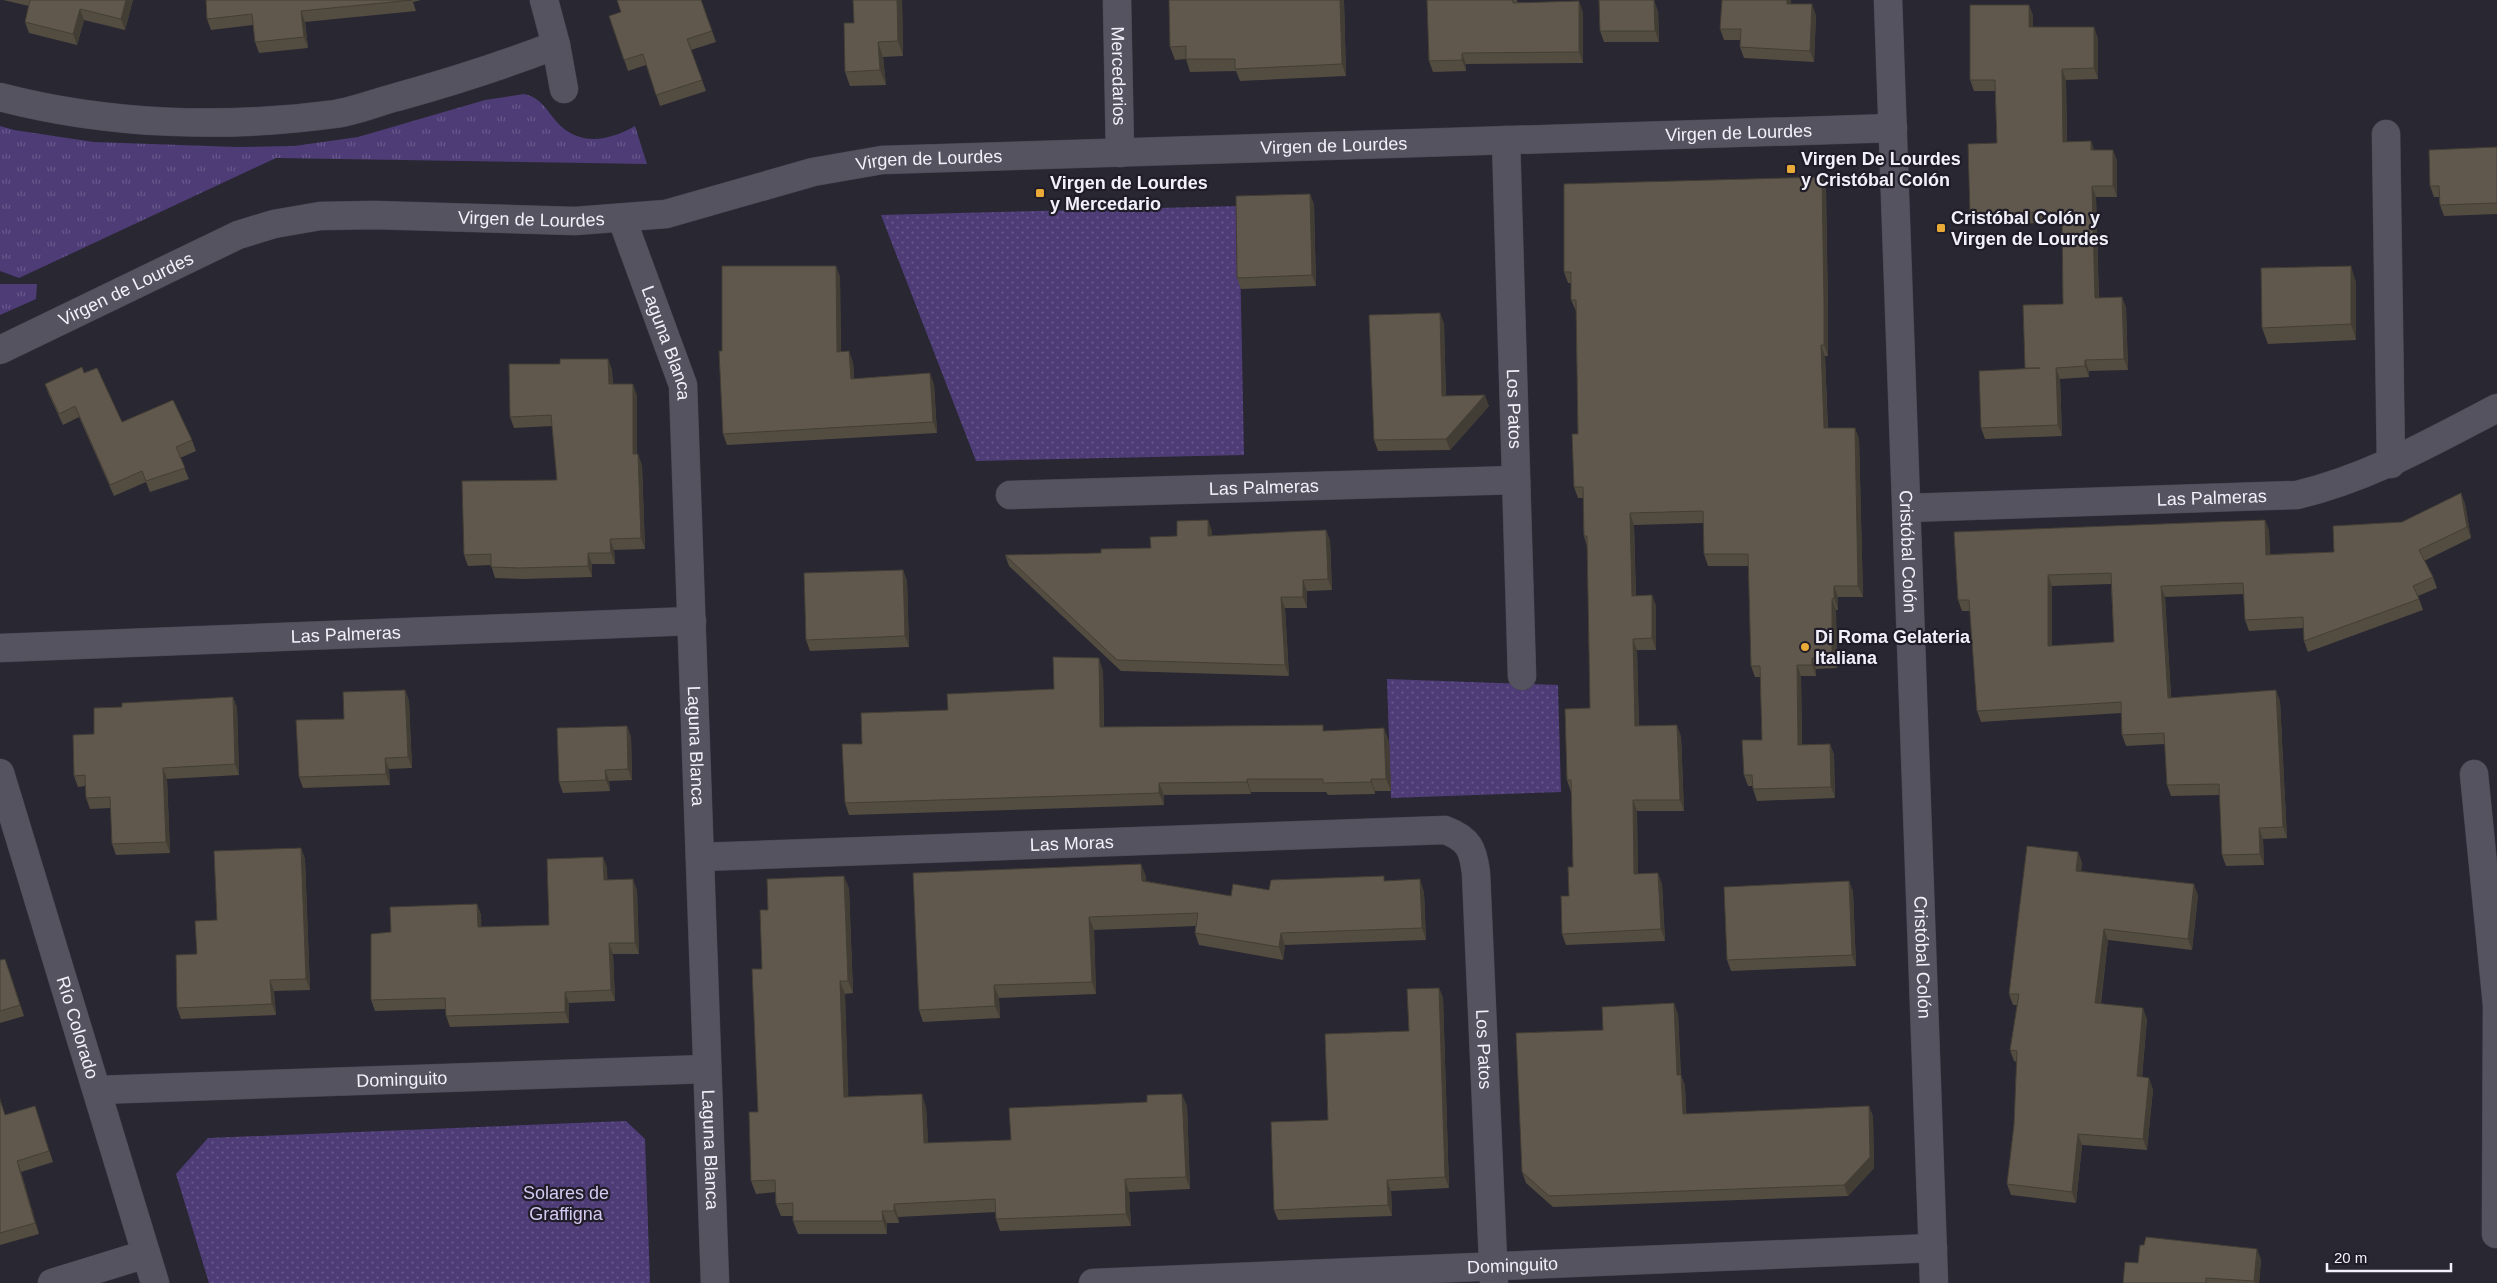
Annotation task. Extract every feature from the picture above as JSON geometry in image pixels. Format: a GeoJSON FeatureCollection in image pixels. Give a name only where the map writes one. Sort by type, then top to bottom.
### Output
{"type":"FeatureCollection","features":[{"type":"Feature","properties":{"kind":"street"},"geometry":{"type":"LineString","coordinates":[[544,0],[556,45],[564,89]]}},
{"type":"Feature","properties":{"kind":"street","name":"Mercedarios"},"geometry":{"type":"LineString","coordinates":[[1117,0],[1120,153]]}},
{"type":"Feature","properties":{"kind":"street","name":"Cristóbal Colón"},"geometry":{"type":"LineString","coordinates":[[1888,0],[1934,1283]]}},
{"type":"Feature","properties":{"kind":"street"},"geometry":{"type":"LineString","coordinates":[[0,97],[48,109],[113,118],[193,122],[270,120],[337,113],[504,65],[556,45]]}},
{"type":"Feature","properties":{"kind":"street","name":"Virgen de Lourdes"},"geometry":{"type":"LineString","coordinates":[[0,350],[238,235],[274,224],[320,216],[374,215],[574,221],[622,219],[666,214],[812,172],[882,160],[1893,128]]}},
{"type":"Feature","properties":{"kind":"street"},"geometry":{"type":"LineString","coordinates":[[2386,134],[2390,464]]}},
{"type":"Feature","properties":{"kind":"street","name":"Los Patos"},"geometry":{"type":"LineString","coordinates":[[1506,140],[1522,676]]}},
{"type":"Feature","properties":{"kind":"street","name":"Laguna Blanca"},"geometry":{"type":"LineString","coordinates":[[622,219],[683,385],[715,1283]]}},
{"type":"Feature","properties":{"kind":"street","name":"Las Palmeras"},"geometry":{"type":"LineString","coordinates":[[1907,508],[2297,495],[2330,487],[2390,464],[2497,408]]}},
{"type":"Feature","properties":{"kind":"street","name":"Las Palmeras"},"geometry":{"type":"LineString","coordinates":[[1010,495],[1516,480]]}},
{"type":"Feature","properties":{"kind":"street","name":"Las Palmeras"},"geometry":{"type":"LineString","coordinates":[[0,648],[692,621]]}},
{"type":"Feature","properties":{"kind":"street","name":"Río Colorado"},"geometry":{"type":"LineString","coordinates":[[0,773],[155,1283]]}},
{"type":"Feature","properties":{"kind":"street"},"geometry":{"type":"LineString","coordinates":[[2474,774],[2497,1005],[2496,1234]]}},
{"type":"Feature","properties":{"kind":"street","name":"Los Patos"},"geometry":{"type":"LineString","coordinates":[[1445,830],[1459,835],[1468,843],[1474,856],[1476,873],[1494,1275]]}},
{"type":"Feature","properties":{"kind":"street","name":"Las Moras"},"geometry":{"type":"LineString","coordinates":[[700,857],[1445,830]]}},
{"type":"Feature","properties":{"kind":"street","name":"Dominguito"},"geometry":{"type":"LineString","coordinates":[[97,1090],[707,1069]]}},
{"type":"Feature","properties":{"kind":"street","name":"Dominguito"},"geometry":{"type":"LineString","coordinates":[[1093,1283],[1494,1275],[1933,1248]]}},
{"type":"Feature","properties":{"kind":"street"},"geometry":{"type":"LineString","coordinates":[[52,1283],[146,1254]]}},
{"type":"Feature","properties":{"kind":"green space"},"geometry":{"type":"Polygon","coordinates":[[[524,94],[539,101],[565,129],[574,135],[584,138],[604,138],[635,126],[647,164],[276,158],[19,278],[0,271],[0,126],[14,130],[94,142],[237,147],[294,146],[358,137],[485,100],[524,94]]]}},
{"type":"Feature","properties":{"kind":"green space"},"geometry":{"type":"Polygon","coordinates":[[[1239,206],[1244,455],[976,461],[881,215],[1239,206]]]}},
{"type":"Feature","properties":{"kind":"green space"},"geometry":{"type":"Polygon","coordinates":[[[0,284],[37,284],[36,299],[0,315],[0,284]]]}},
{"type":"Feature","properties":{"kind":"green space"},"geometry":{"type":"Polygon","coordinates":[[[1387,679],[1558,685],[1561,792],[1391,798],[1387,679]]]}},
{"type":"Feature","properties":{"kind":"green space","name":"Solares de Graffigna"},"geometry":{"type":"Polygon","coordinates":[[[626,1121],[645,1139],[650,1283],[209,1283],[176,1174],[208,1138],[626,1121]]]}},
{"type":"Feature","properties":{"kind":"building"},"geometry":{"type":"Polygon","coordinates":[[[30,0],[126,0],[121,19],[80,9],[73,34],[25,22],[30,0]]]}},
{"type":"Feature","properties":{"kind":"building"},"geometry":{"type":"Polygon","coordinates":[[[206,0],[412,0],[301,11],[304,37],[255,42],[252,14],[207,19],[206,0]]]}},
{"type":"Feature","properties":{"kind":"building"},"geometry":{"type":"Polygon","coordinates":[[[617,0],[701,0],[712,31],[687,39],[702,80],[656,95],[643,54],[624,60],[609,16],[621,12],[617,0]]]}},
{"type":"Feature","properties":{"kind":"building"},"geometry":{"type":"Polygon","coordinates":[[[853,0],[897,0],[898,41],[878,42],[880,70],[845,72],[844,23],[854,23],[853,0]]]}},
{"type":"Feature","properties":{"kind":"building"},"geometry":{"type":"Polygon","coordinates":[[[1169,0],[1340,0],[1342,64],[1235,69],[1235,59],[1186,59],[1186,46],[1170,47],[1169,0]]]}},
{"type":"Feature","properties":{"kind":"building"},"geometry":{"type":"Polygon","coordinates":[[[1427,0],[1513,0],[1513,3],[1579,1],[1579,52],[1462,53],[1462,60],[1429,61],[1427,0]]]}},
{"type":"Feature","properties":{"kind":"building"},"geometry":{"type":"Polygon","coordinates":[[[1599,0],[1654,0],[1655,31],[1600,31],[1599,0]]]}},
{"type":"Feature","properties":{"kind":"building"},"geometry":{"type":"Polygon","coordinates":[[[1722,0],[1787,0],[1787,4],[1812,4],[1810,51],[1740,47],[1741,29],[1720,29],[1722,0]]]}},
{"type":"Feature","properties":{"kind":"building"},"geometry":{"type":"Polygon","coordinates":[[[1970,5],[2029,5],[2029,27],[2094,27],[2094,68],[2062,69],[2063,142],[2091,141],[2091,150],[2113,150],[2113,186],[2092,186],[2095,298],[2122,297],[2124,359],[2085,360],[2085,366],[2056,368],[2058,425],[1981,428],[1979,371],[2040,368],[2025,368],[2023,305],[2063,304],[2062,212],[1970,213],[1968,144],[1997,143],[1995,80],[1970,80],[1970,5]]]}},
{"type":"Feature","properties":{"kind":"building"},"geometry":{"type":"Polygon","coordinates":[[[2497,147],[2497,203],[2440,205],[2439,186],[2430,186],[2429,150],[2497,147]]]}},
{"type":"Feature","properties":{"kind":"building"},"geometry":{"type":"Polygon","coordinates":[[[1822,177],[1824,345],[1821,345],[1824,428],[1855,428],[1858,586],[1834,586],[1834,598],[1832,599],[1832,657],[1812,658],[1812,665],[1797,665],[1798,745],[1830,744],[1831,787],[1753,789],[1752,775],[1744,775],[1742,740],[1762,740],[1760,666],[1751,666],[1748,554],[1704,554],[1703,511],[1630,513],[1632,596],[1652,595],[1652,638],[1633,639],[1635,726],[1677,725],[1680,800],[1633,800],[1634,874],[1658,873],[1661,929],[1562,934],[1561,896],[1569,896],[1568,867],[1573,867],[1571,780],[1567,780],[1565,709],[1590,708],[1587,536],[1584,536],[1583,487],[1574,487],[1572,434],[1578,434],[1576,300],[1571,300],[1571,272],[1564,272],[1564,184],[1822,177]]]}},
{"type":"Feature","properties":{"kind":"building"},"geometry":{"type":"Polygon","coordinates":[[[1310,194],[1312,275],[1237,278],[1236,196],[1310,194]]]}},
{"type":"Feature","properties":{"kind":"building"},"geometry":{"type":"Polygon","coordinates":[[[722,266],[836,266],[837,352],[849,351],[851,379],[930,373],[933,422],[723,434],[719,351],[722,351],[722,266]]]}},
{"type":"Feature","properties":{"kind":"building"},"geometry":{"type":"Polygon","coordinates":[[[2351,266],[2351,324],[2262,328],[2261,268],[2351,266]]]}},
{"type":"Feature","properties":{"kind":"building"},"geometry":{"type":"Polygon","coordinates":[[[1440,313],[1442,396],[1485,395],[1446,439],[1374,440],[1369,315],[1440,313]]]}},
{"type":"Feature","properties":{"kind":"building"},"geometry":{"type":"Polygon","coordinates":[[[560,359],[608,359],[609,384],[633,384],[633,454],[638,454],[641,538],[610,539],[611,553],[588,553],[588,566],[491,567],[491,554],[464,555],[462,481],[557,480],[551,415],[510,417],[509,364],[560,364],[560,359]]]}},
{"type":"Feature","properties":{"kind":"building"},"geometry":{"type":"Polygon","coordinates":[[[82,367],[84,373],[97,368],[122,422],[173,400],[192,440],[176,447],[185,468],[146,481],[142,471],[110,485],[75,406],[59,414],[45,384],[82,367]]]}},
{"type":"Feature","properties":{"kind":"building"},"geometry":{"type":"Polygon","coordinates":[[[2461,493],[2467,527],[2419,550],[2433,577],[2413,586],[2419,599],[2304,641],[2303,617],[2245,620],[2243,583],[2161,586],[2168,698],[2276,690],[2283,827],[2259,828],[2260,854],[2222,855],[2219,784],[2167,785],[2164,733],[2122,735],[2121,702],[1977,711],[1969,600],[1958,600],[1954,532],[2265,520],[2266,555],[2334,552],[2333,526],[2402,522],[2461,493]],[[2111,573],[2048,575],[2048,646],[2114,642],[2111,573]]]}},
{"type":"Feature","properties":{"kind":"building"},"geometry":{"type":"Polygon","coordinates":[[[1208,520],[1208,536],[1326,530],[1328,579],[1303,580],[1303,597],[1281,597],[1285,665],[1117,660],[1005,555],[1101,553],[1101,549],[1151,548],[1150,537],[1177,536],[1177,521],[1208,520]]]}},
{"type":"Feature","properties":{"kind":"building"},"geometry":{"type":"Polygon","coordinates":[[[903,570],[905,636],[806,640],[804,573],[903,570]]]}},
{"type":"Feature","properties":{"kind":"building"},"geometry":{"type":"Polygon","coordinates":[[[1053,657],[1099,658],[1100,727],[1323,725],[1323,731],[1384,728],[1386,779],[1371,779],[1371,782],[1323,783],[1323,779],[1247,779],[1247,782],[1159,783],[1159,793],[845,803],[842,744],[862,744],[861,713],[948,710],[947,694],[1054,689],[1053,657]]]}},
{"type":"Feature","properties":{"kind":"building"},"geometry":{"type":"Polygon","coordinates":[[[405,690],[408,757],[385,758],[386,774],[299,777],[296,720],[344,719],[343,692],[405,690]]]}},
{"type":"Feature","properties":{"kind":"building"},"geometry":{"type":"Polygon","coordinates":[[[233,697],[235,764],[163,768],[166,842],[112,844],[110,797],[86,798],[85,775],[74,776],[73,735],[94,734],[94,708],[122,707],[122,703],[233,697]]]}},
{"type":"Feature","properties":{"kind":"building"},"geometry":{"type":"Polygon","coordinates":[[[627,726],[628,769],[605,770],[606,780],[559,782],[557,728],[627,726]]]}},
{"type":"Feature","properties":{"kind":"building"},"geometry":{"type":"Polygon","coordinates":[[[2027,846],[2078,852],[2076,871],[2194,884],[2188,939],[2104,929],[2095,1003],[2143,1008],[2137,1076],[2149,1078],[2143,1139],[2078,1134],[2072,1192],[2007,1184],[2014,1125],[2017,1051],[2010,1050],[2019,994],[2009,994],[2027,846]]]}},
{"type":"Feature","properties":{"kind":"building"},"geometry":{"type":"Polygon","coordinates":[[[301,848],[306,979],[270,980],[272,1004],[177,1008],[176,955],[197,954],[195,921],[217,920],[214,851],[301,848]]]}},
{"type":"Feature","properties":{"kind":"building"},"geometry":{"type":"Polygon","coordinates":[[[603,857],[604,880],[633,879],[635,943],[609,943],[611,990],[565,992],[565,1012],[446,1016],[445,998],[371,1000],[371,934],[391,932],[390,907],[477,904],[478,927],[549,925],[547,859],[603,857]]]}},
{"type":"Feature","properties":{"kind":"building"},"geometry":{"type":"Polygon","coordinates":[[[1141,864],[1142,881],[1231,896],[1233,884],[1269,890],[1271,880],[1384,876],[1384,881],[1420,879],[1422,928],[1281,933],[1279,947],[1195,933],[1198,913],[1089,917],[1092,982],[994,985],[995,1006],[919,1010],[913,873],[1141,864]]]}},
{"type":"Feature","properties":{"kind":"building"},"geometry":{"type":"Polygon","coordinates":[[[844,876],[848,981],[840,981],[844,1097],[922,1094],[924,1143],[1011,1140],[1009,1108],[1147,1102],[1147,1095],[1182,1094],[1186,1177],[1125,1179],[1126,1214],[996,1219],[995,1199],[894,1204],[894,1211],[882,1211],[883,1221],[793,1221],[793,1203],[776,1204],[775,1180],[751,1181],[749,1112],[758,1112],[752,969],[762,969],[760,910],[768,910],[767,879],[844,876]]]}},
{"type":"Feature","properties":{"kind":"building"},"geometry":{"type":"Polygon","coordinates":[[[1849,881],[1852,955],[1727,960],[1724,887],[1849,881]]]}},
{"type":"Feature","properties":{"kind":"building"},"geometry":{"type":"Polygon","coordinates":[[[5,959],[20,1005],[0,1011],[0,960],[5,959]]]}},
{"type":"Feature","properties":{"kind":"building"},"geometry":{"type":"Polygon","coordinates":[[[1439,988],[1445,1177],[1387,1180],[1388,1205],[1274,1210],[1271,1122],[1328,1120],[1325,1034],[1409,1031],[1407,989],[1439,988]]]}},
{"type":"Feature","properties":{"kind":"building"},"geometry":{"type":"Polygon","coordinates":[[[1674,1003],[1677,1075],[1681,1075],[1683,1114],[1869,1106],[1870,1157],[1844,1185],[1549,1196],[1522,1172],[1516,1033],[1603,1030],[1602,1007],[1674,1003]]]}},
{"type":"Feature","properties":{"kind":"building"},"geometry":{"type":"Polygon","coordinates":[[[0,1100],[5,1115],[35,1106],[49,1151],[17,1161],[35,1223],[0,1233],[0,1100]]]}},
{"type":"Feature","properties":{"kind":"building"},"geometry":{"type":"Polygon","coordinates":[[[2146,1237],[2257,1249],[2254,1281],[2206,1278],[2206,1283],[2123,1283],[2125,1262],[2138,1263],[2140,1245],[2144,1245],[2146,1237]]]}},
{"type":"Feature","properties":{"kind":"place","name":"Virgen De Lourdes y Cristóbal Colón"},"geometry":{"type":"Point","coordinates":[1791,169]}},
{"type":"Feature","properties":{"kind":"place","name":"Virgen de Lourdes y Mercedario"},"geometry":{"type":"Point","coordinates":[1040,193]}},
{"type":"Feature","properties":{"kind":"place","name":"Cristóbal Colón y Virgen de Lourdes"},"geometry":{"type":"Point","coordinates":[1941,228]}},
{"type":"Feature","properties":{"kind":"place","name":"Di Roma Gelateria Italiana"},"geometry":{"type":"Point","coordinates":[1805,647]}}]}
